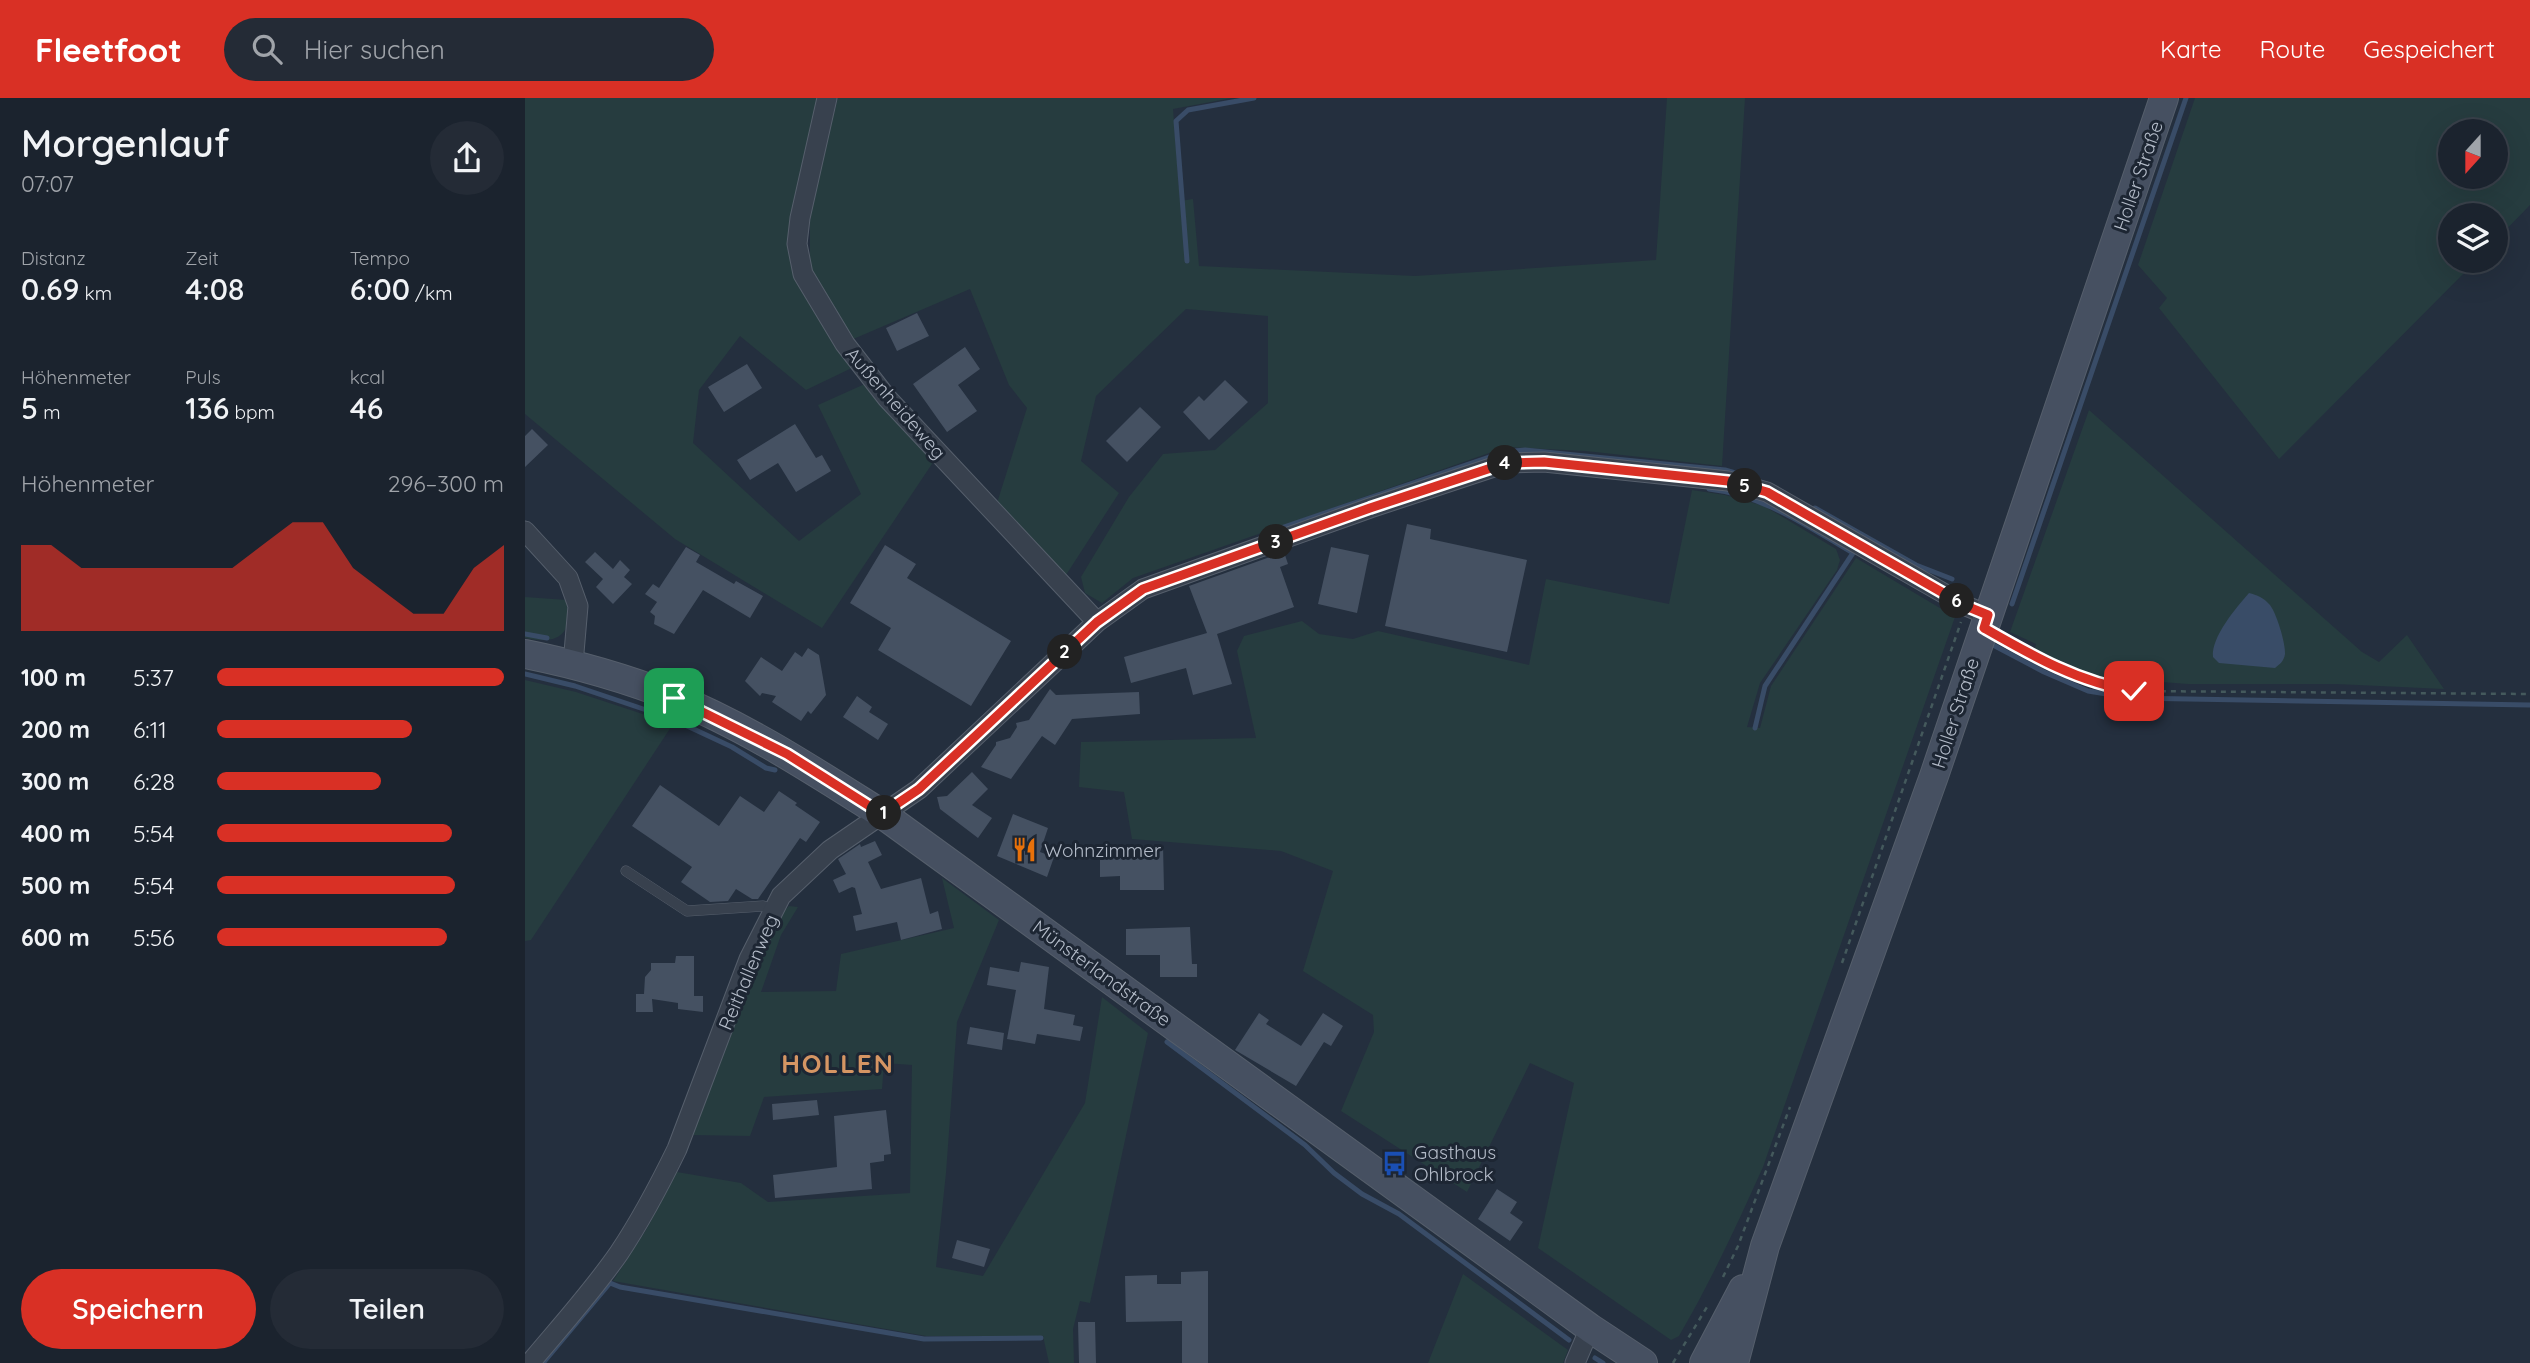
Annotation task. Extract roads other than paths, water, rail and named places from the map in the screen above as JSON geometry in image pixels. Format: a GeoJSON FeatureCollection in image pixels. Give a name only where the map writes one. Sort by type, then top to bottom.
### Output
{"type":"FeatureCollection","features":[{"type":"Feature","properties":{"kind":"street","name":"Außenheideweg"},"geometry":{"type":"LineString","coordinates":[[827,98],[800,218],[797,244],[803,274],[845,344],[887,398],[1097,622]]}},
{"type":"Feature","properties":{"kind":"street","name":"Holler Straße"},"geometry":{"type":"LineString","coordinates":[[1734,1363],[1765,1246],[1934,776],[1979,616],[2164,98]]}},
{"type":"Feature","properties":{"kind":"street","name":"Reithallenweg"},"geometry":{"type":"LineString","coordinates":[[530,1363],[618,1255],[637,1226],[677,1149],[749,958],[781,896],[829,850],[919,789],[1097,622],[1143,589],[1506,463],[1544,462],[1728,481],[1767,492],[1979,616]]}},
{"type":"Feature","properties":{"kind":"street"},"geometry":{"type":"LineString","coordinates":[[525,531],[568,578],[578,606],[573,664]]}},
{"type":"Feature","properties":{"kind":"street","name":"Münsterlandstraße"},"geometry":{"type":"LineString","coordinates":[[525,654],[573,664],[674,698],[787,754],[882,814],[1590,1328],[1643,1363]]}},
{"type":"Feature","properties":{"kind":"street","name":"Holler Straße"},"geometry":{"type":"LineString","coordinates":[[1704,1363],[1765,1246]]}},
{"type":"Feature","properties":{"kind":"street"},"geometry":{"type":"LineString","coordinates":[[1575,1363],[1590,1328]]}},
{"type":"Feature","properties":{"kind":"lane"},"geometry":{"type":"LineString","coordinates":[[627,871],[687,911],[763,906],[774,909]]}},
{"type":"Feature","properties":{"kind":"water"},"geometry":{"type":"Polygon","coordinates":[[[2249,593],[2267,602],[2277,620],[2285,654],[2275,668],[2219,663],[2213,657],[2213,649],[2220,632],[2249,593]]]}},
{"type":"Feature","properties":{"kind":"waterway"},"geometry":{"type":"LineString","coordinates":[[1187,261],[1176,121],[1188,110],[1254,98]]}},
{"type":"Feature","properties":{"kind":"waterway"},"geometry":{"type":"LineString","coordinates":[[2012,604],[2186,98]]}},
{"type":"Feature","properties":{"kind":"waterway"},"geometry":{"type":"LineString","coordinates":[[1275,530],[1504,452],[1525,450],[1725,470],[1742,475]]}},
{"type":"Feature","properties":{"kind":"waterway"},"geometry":{"type":"LineString","coordinates":[[1709,489],[1729,492],[1766,505],[1853,553],[1765,686],[1755,728]]}},
{"type":"Feature","properties":{"kind":"waterway"},"geometry":{"type":"LineString","coordinates":[[1815,508],[1916,565],[1952,579]]}},
{"type":"Feature","properties":{"kind":"waterway"},"geometry":{"type":"LineString","coordinates":[[525,634],[547,638]]}},
{"type":"Feature","properties":{"kind":"waterway"},"geometry":{"type":"LineString","coordinates":[[1993,645],[2088,691],[2131,698],[2530,705]]}},
{"type":"Feature","properties":{"kind":"waterway"},"geometry":{"type":"LineString","coordinates":[[525,674],[575,686],[670,718],[732,747],[766,768],[775,770]]}},
{"type":"Feature","properties":{"kind":"waterway"},"geometry":{"type":"LineString","coordinates":[[1167,1042],[1305,1145],[1334,1173],[1362,1194],[1399,1214],[1569,1340]]}},
{"type":"Feature","properties":{"kind":"waterway"},"geometry":{"type":"LineString","coordinates":[[543,1363],[610,1283],[620,1287],[924,1339],[1041,1338]]}},
{"type":"Feature","properties":{"kind":"waterway"},"geometry":{"type":"LineString","coordinates":[[1595,1358],[1603,1363]]}},
{"type":"Feature","properties":{"kind":"place","name":"Wohnzimmer"},"geometry":{"type":"Point","coordinates":[1024,850]}},
{"type":"Feature","properties":{"kind":"place","name":"Gasthaus Ohlbrock"},"geometry":{"type":"Point","coordinates":[1394,1163]}},
{"type":"Feature","properties":{"kind":"district","name":"HOLLEN"},"geometry":{"type":"Point","coordinates":[838,1063]}}]}
